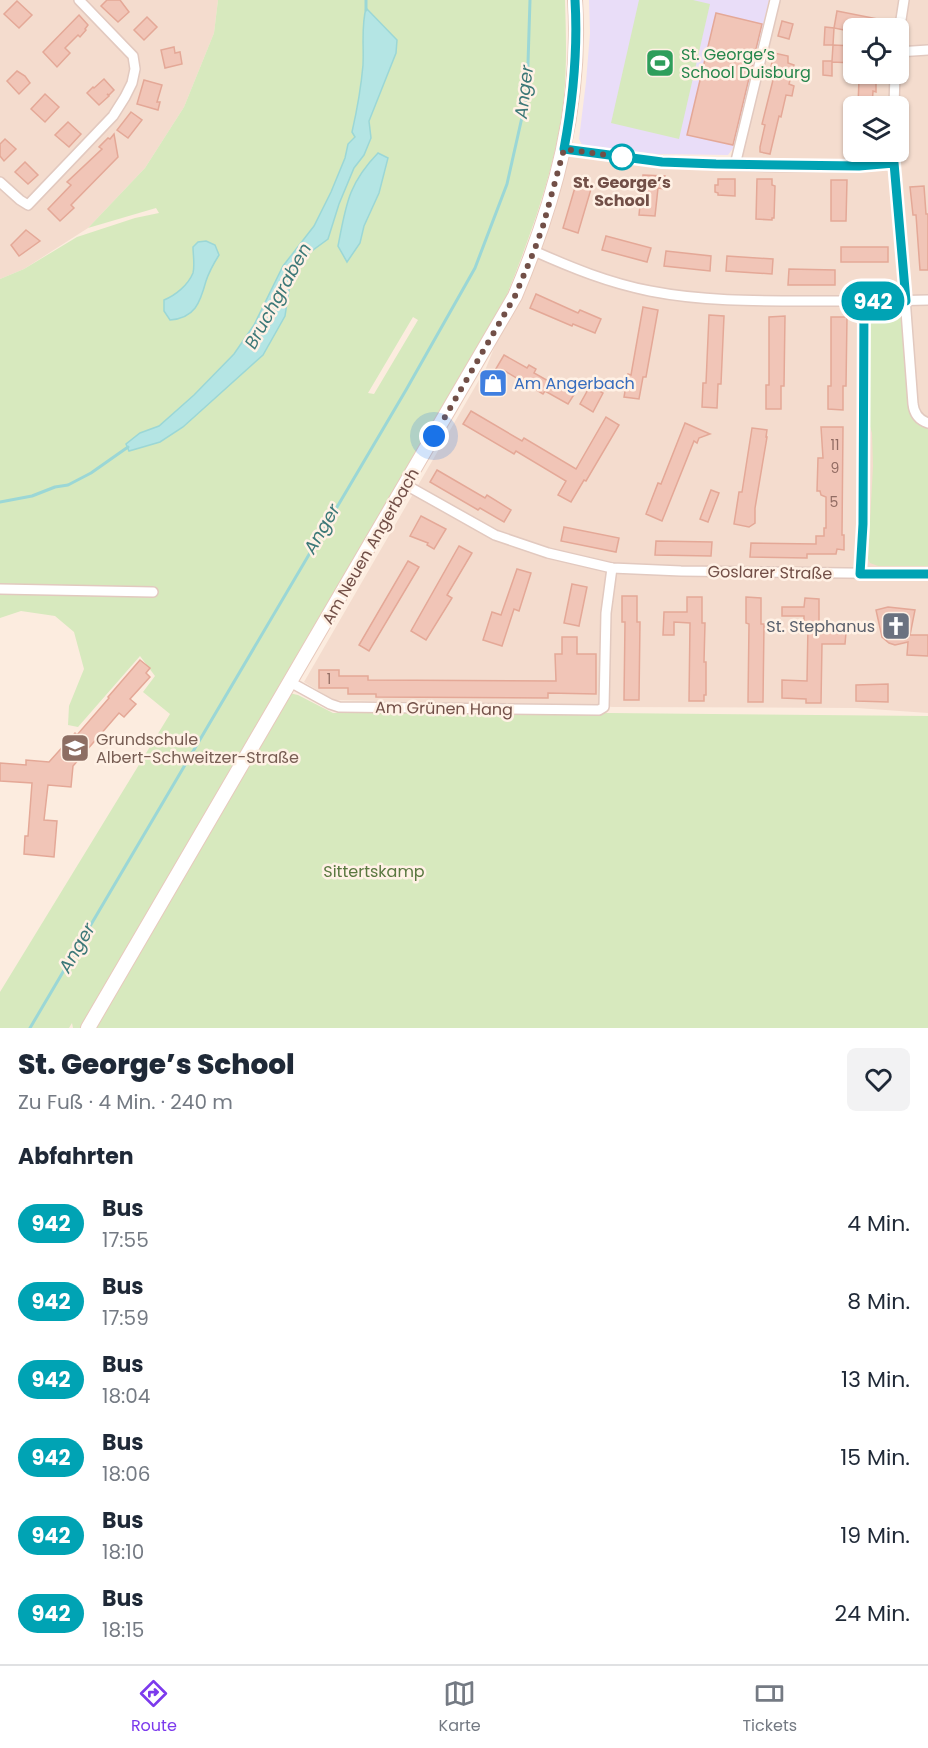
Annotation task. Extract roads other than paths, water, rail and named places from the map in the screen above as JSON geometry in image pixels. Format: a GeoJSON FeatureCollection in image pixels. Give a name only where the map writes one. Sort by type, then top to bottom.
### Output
{"type":"FeatureCollection","features":[{"type":"Feature","properties":{"kind":"street"},"geometry":{"type":"LineString","coordinates":[[1,185],[28,205],[113,116],[132,82],[135,69],[133,56],[79,0]]}},
{"type":"Feature","properties":{"kind":"street","name":"Am Neuen Angerbach"},"geometry":{"type":"LineString","coordinates":[[88,1028],[509,308],[534,251],[564,149],[575,71],[575,0]]}},
{"type":"Feature","properties":{"kind":"street"},"geometry":{"type":"LineString","coordinates":[[735,165],[775,0]]}},
{"type":"Feature","properties":{"kind":"street"},"geometry":{"type":"LineString","coordinates":[[901,18],[904,0]]}},
{"type":"Feature","properties":{"kind":"street"},"geometry":{"type":"LineString","coordinates":[[909,51],[928,50]]}},
{"type":"Feature","properties":{"kind":"street"},"geometry":{"type":"LineString","coordinates":[[564,149],[662,162],[859,166],[894,163],[913,404],[914,411],[928,423]]}},
{"type":"Feature","properties":{"kind":"street"},"geometry":{"type":"LineString","coordinates":[[534,251],[597,278],[643,290],[675,295],[760,301],[928,300]]}},
{"type":"Feature","properties":{"kind":"street"},"geometry":{"type":"LineString","coordinates":[[860,574],[863,524],[864,301]]}},
{"type":"Feature","properties":{"kind":"street","name":"Goslarer Straße"},"geometry":{"type":"LineString","coordinates":[[406,485],[495,535],[548,554],[612,568],[928,574]]}},
{"type":"Feature","properties":{"kind":"street","name":"Am Grünen Hang"},"geometry":{"type":"LineString","coordinates":[[290,682],[339,707],[599,710],[604,706],[606,613],[612,568]]}},
{"type":"Feature","properties":{"kind":"street"},"geometry":{"type":"LineString","coordinates":[[0,589],[153,592]]}},
{"type":"Feature","properties":{"kind":"water"},"geometry":{"type":"Polygon","coordinates":[[[366,8],[397,40],[396,53],[369,121],[371,138],[364,155],[354,168],[328,239],[309,253],[292,271],[285,316],[263,355],[183,427],[160,442],[129,451],[126,444],[140,433],[159,426],[194,395],[234,354],[254,325],[283,266],[314,226],[331,192],[345,158],[348,144],[355,137],[352,132],[362,74],[366,8]]]}},
{"type":"Feature","properties":{"kind":"water"},"geometry":{"type":"Polygon","coordinates":[[[378,153],[388,158],[379,193],[364,226],[360,243],[347,262],[338,246],[346,207],[354,185],[378,153]]]}},
{"type":"Feature","properties":{"kind":"water"},"geometry":{"type":"Polygon","coordinates":[[[206,241],[215,245],[219,255],[199,302],[191,313],[170,320],[164,311],[164,300],[188,282],[194,270],[193,247],[198,242],[206,241]]]}},
{"type":"Feature","properties":{"kind":"waterway","name":"Bruchgraben"},"geometry":{"type":"LineString","coordinates":[[366,0],[366,10]]}},
{"type":"Feature","properties":{"kind":"waterway","name":"Anger"},"geometry":{"type":"LineString","coordinates":[[30,1028],[406,390],[475,268],[507,184],[527,95],[530,0]]}},
{"type":"Feature","properties":{"kind":"waterway","name":"Bruchgraben"},"geometry":{"type":"LineString","coordinates":[[0,502],[32,496],[55,487],[68,485],[91,473],[128,447]]}},
{"type":"Feature","properties":{"kind":"place","name":"St. George’s School Duisburg"},"geometry":{"type":"Point","coordinates":[660,63]}},
{"type":"Feature","properties":{"kind":"place","name":"St. George’s School"},"geometry":{"type":"Point","coordinates":[622,157]}},
{"type":"Feature","properties":{"kind":"place","name":"Am Angerbach"},"geometry":{"type":"Point","coordinates":[493,383]}},
{"type":"Feature","properties":{"kind":"place","name":"St. Stephanus"},"geometry":{"type":"Point","coordinates":[896,626]}},
{"type":"Feature","properties":{"kind":"place","name":"Grundschule Albert-Schweitzer-Straße"},"geometry":{"type":"Point","coordinates":[75,748]}},
{"type":"Feature","properties":{"kind":"park label","name":"Sittertskamp"},"geometry":{"type":"Point","coordinates":[374,871]}}]}
